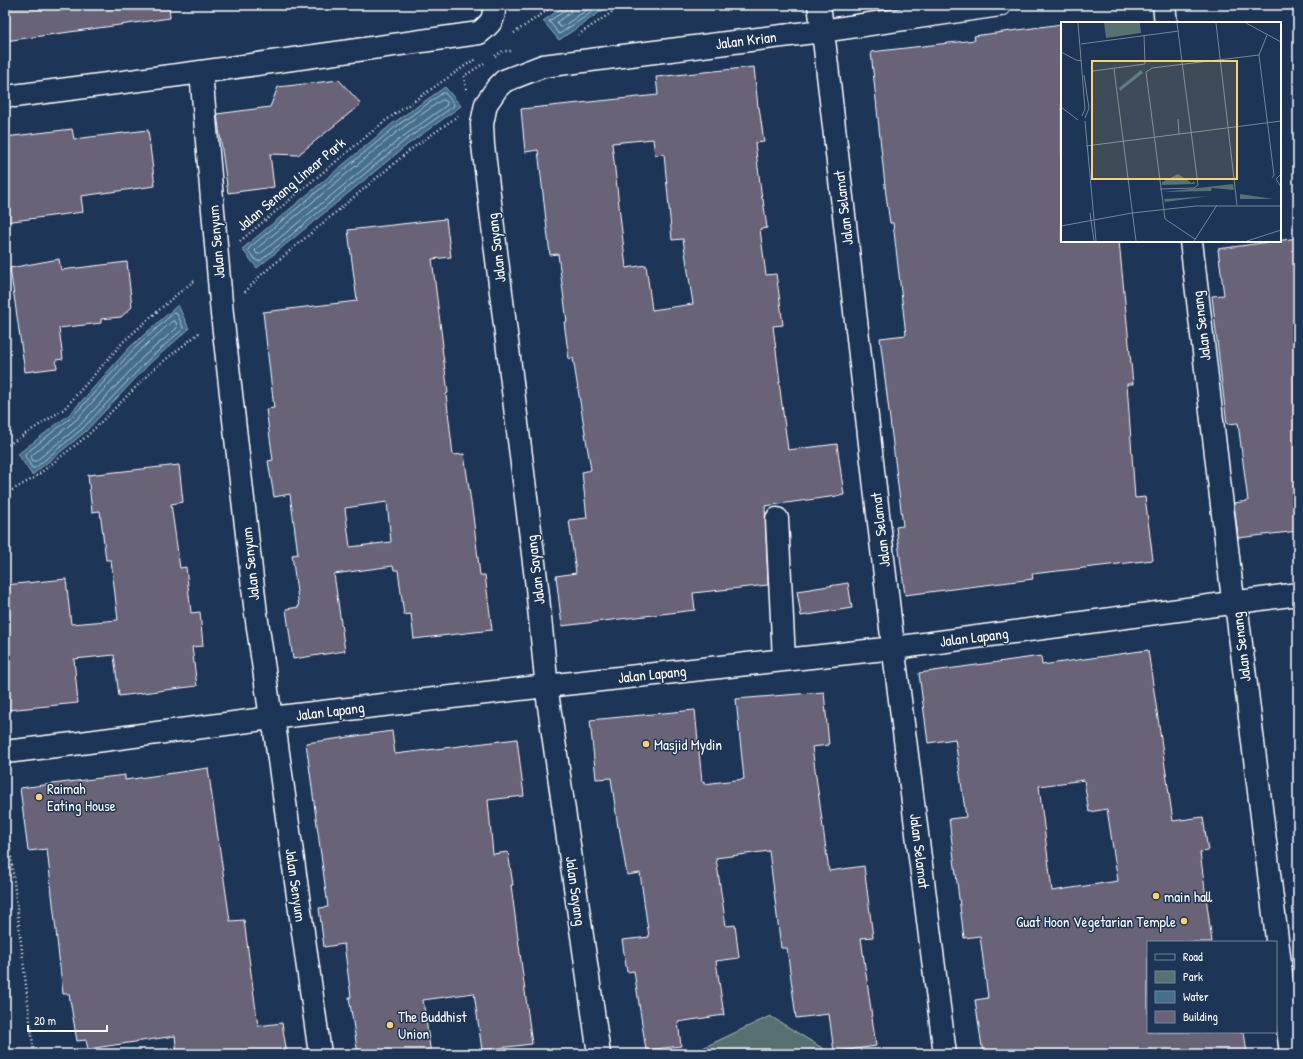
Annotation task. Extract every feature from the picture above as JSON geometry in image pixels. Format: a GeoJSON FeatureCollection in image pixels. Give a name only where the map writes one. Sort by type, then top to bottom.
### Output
{"type":"FeatureCollection","features":[{"type":"Feature","properties":{"kind":"street"},"geometry":{"type":"LineString","coordinates":[[14,96],[201,72],[479,32],[490,24],[494,5]]}},
{"type":"Feature","properties":{"kind":"street","name":"Jalan Selamat"},"geometry":{"type":"LineString","coordinates":[[819,5],[894,648],[945,1054]]}},
{"type":"Feature","properties":{"kind":"street","name":"Jalan Krian"},"geometry":{"type":"LineString","coordinates":[[500,84],[542,66],[822,31],[1000,5]]}},
{"type":"Feature","properties":{"kind":"street"},"geometry":{"type":"LineString","coordinates":[[1164,5],[1166,22]]}},
{"type":"Feature","properties":{"kind":"street","name":"Jalan Senyum"},"geometry":{"type":"LineString","coordinates":[[201,72],[222,314],[256,614],[271,718],[275,731],[320,1054]]}},
{"type":"Feature","properties":{"kind":"street","name":"Jalan Sayang"},"geometry":{"type":"LineString","coordinates":[[500,84],[486,104],[482,124],[483,145],[537,587],[546,686],[600,1054]]}},
{"type":"Feature","properties":{"kind":"street","name":"Jalan Senang"},"geometry":{"type":"LineString","coordinates":[[1191,242],[1231,583],[1236,603],[1291,1054]]}},
{"type":"Feature","properties":{"kind":"street"},"geometry":{"type":"LineString","coordinates":[[777,519],[784,659]]}},
{"type":"Feature","properties":{"kind":"street","name":"Jalan Lapang"},"geometry":{"type":"LineString","coordinates":[[5,752],[271,718],[784,659],[894,648],[1298,594]]}},
{"type":"Feature","properties":{"kind":"path"},"geometry":{"type":"LineString","coordinates":[[509,36],[554,5]]}},
{"type":"Feature","properties":{"kind":"path"},"geometry":{"type":"LineString","coordinates":[[479,32],[482,54],[500,84]]}},
{"type":"Feature","properties":{"kind":"path","name":"Jalan Senang Linear Park"},"geometry":{"type":"LineString","coordinates":[[5,447],[64,409],[124,341],[176,294],[206,272],[217,260],[385,121],[482,54]]}},
{"type":"Feature","properties":{"kind":"path"},"geometry":{"type":"LineString","coordinates":[[464,76],[467,95]]}},
{"type":"Feature","properties":{"kind":"path"},"geometry":{"type":"LineString","coordinates":[[5,494],[34,478],[87,436],[155,368],[222,314],[261,275],[410,150],[463,112]]}},
{"type":"Feature","properties":{"kind":"path"},"geometry":{"type":"LineString","coordinates":[[5,805],[34,1054]]}},
{"type":"Feature","properties":{"kind":"green space"},"geometry":{"type":"Polygon","coordinates":[[[770,1016],[832,1054],[690,1054],[770,1016]]]}},
{"type":"Feature","properties":{"kind":"water"},"geometry":{"type":"Polygon","coordinates":[[[566,5],[608,5],[606,8],[559,40],[543,21],[566,5]]]}},
{"type":"Feature","properties":{"kind":"water"},"geometry":{"type":"Polygon","coordinates":[[[445,87],[461,106],[407,145],[257,268],[242,249],[392,124],[445,87]]]}},
{"type":"Feature","properties":{"kind":"water"},"geometry":{"type":"Polygon","coordinates":[[[178,305],[189,329],[150,363],[85,432],[32,475],[18,454],[70,414],[130,347],[178,305]]]}},
{"type":"Feature","properties":{"kind":"building"},"geometry":{"type":"Polygon","coordinates":[[[5,5],[169,5],[170,18],[5,41],[5,5]]]}},
{"type":"Feature","properties":{"kind":"building"},"geometry":{"type":"Polygon","coordinates":[[[1061,24],[1061,242],[1119,242],[1133,384],[1127,384],[1135,498],[1145,497],[1153,560],[1032,574],[1033,579],[905,595],[896,527],[903,526],[880,338],[906,335],[893,223],[890,223],[886,195],[871,52],[975,40],[974,36],[1061,24]]]}},
{"type":"Feature","properties":{"kind":"building"},"geometry":{"type":"Polygon","coordinates":[[[754,67],[758,107],[764,142],[755,143],[767,228],[760,229],[766,275],[776,274],[780,301],[783,325],[773,326],[788,450],[837,444],[844,495],[765,506],[768,585],[693,593],[695,610],[562,626],[556,576],[576,573],[569,520],[587,518],[582,472],[591,470],[573,358],[569,359],[564,322],[567,322],[558,254],[550,255],[538,150],[525,152],[521,109],[658,95],[656,77],[754,67]],[[653,139],[612,143],[626,268],[646,265],[652,310],[693,304],[683,239],[672,240],[664,154],[655,155],[653,139]]]}},
{"type":"Feature","properties":{"kind":"building"},"geometry":{"type":"Polygon","coordinates":[[[339,80],[361,104],[298,155],[270,154],[274,187],[228,193],[217,114],[270,107],[278,87],[339,80]]]}},
{"type":"Feature","properties":{"kind":"building"},"geometry":{"type":"Polygon","coordinates":[[[72,129],[74,139],[148,130],[155,186],[81,196],[83,212],[5,222],[5,137],[72,129]]]}},
{"type":"Feature","properties":{"kind":"building"},"geometry":{"type":"Polygon","coordinates":[[[446,219],[451,257],[432,259],[448,393],[446,394],[453,455],[464,454],[480,575],[485,575],[492,630],[414,639],[411,614],[404,615],[398,570],[394,570],[393,566],[334,574],[345,651],[293,659],[286,609],[299,607],[292,555],[298,554],[290,494],[274,497],[268,461],[273,460],[266,409],[274,408],[263,312],[357,301],[348,230],[446,219]],[[387,502],[345,508],[350,547],[391,542],[387,502]]]}},
{"type":"Feature","properties":{"kind":"building"},"geometry":{"type":"Polygon","coordinates":[[[1298,238],[1298,531],[1238,538],[1234,503],[1248,501],[1238,423],[1227,424],[1221,376],[1212,296],[1224,295],[1218,249],[1269,242],[1281,242],[1281,240],[1298,238]]]}},
{"type":"Feature","properties":{"kind":"building"},"geometry":{"type":"Polygon","coordinates":[[[59,259],[61,270],[127,262],[132,307],[121,317],[101,319],[101,323],[59,328],[63,359],[56,360],[57,368],[25,372],[10,268],[59,259]]]}},
{"type":"Feature","properties":{"kind":"building"},"geometry":{"type":"Polygon","coordinates":[[[179,465],[183,502],[171,504],[180,568],[186,567],[191,613],[200,612],[203,646],[192,647],[197,686],[119,696],[114,655],[74,659],[78,703],[7,710],[5,693],[5,585],[66,579],[71,624],[118,620],[111,560],[106,560],[100,511],[92,512],[88,475],[179,465]]]}},
{"type":"Feature","properties":{"kind":"building"},"geometry":{"type":"Polygon","coordinates":[[[848,583],[852,608],[801,616],[797,591],[848,583]]]}},
{"type":"Feature","properties":{"kind":"building"},"geometry":{"type":"Polygon","coordinates":[[[1148,650],[1173,821],[1203,817],[1208,851],[1200,852],[1212,941],[1147,941],[1147,1033],[1244,1033],[1247,1054],[983,1054],[975,1000],[988,998],[980,936],[964,938],[949,819],[966,817],[955,739],[928,743],[919,673],[1041,656],[1042,665],[1148,650]],[[1084,780],[1039,786],[1052,891],[1118,881],[1107,809],[1089,812],[1084,780]]]}},
{"type":"Feature","properties":{"kind":"building"},"geometry":{"type":"Polygon","coordinates":[[[824,692],[829,745],[812,747],[829,871],[864,866],[873,937],[861,938],[876,1046],[834,1052],[829,1014],[796,1018],[787,948],[781,948],[769,851],[716,858],[726,926],[735,925],[739,958],[716,961],[724,1015],[678,1022],[681,1046],[646,1050],[634,971],[627,972],[622,940],[649,937],[640,873],[627,875],[611,778],[596,779],[590,720],[695,710],[702,782],[704,781],[704,784],[744,779],[736,699],[824,692]]]}},
{"type":"Feature","properties":{"kind":"building"},"geometry":{"type":"Polygon","coordinates":[[[392,731],[395,754],[517,739],[524,796],[488,800],[493,854],[508,852],[532,1044],[482,1050],[474,993],[423,1000],[431,1054],[358,1054],[349,997],[351,997],[344,944],[324,947],[319,908],[328,907],[306,743],[392,731]]]}},
{"type":"Feature","properties":{"kind":"building"},"geometry":{"type":"Polygon","coordinates":[[[208,768],[230,921],[244,920],[258,1026],[282,1023],[287,1054],[177,1054],[175,1036],[88,1049],[86,1040],[77,1041],[69,994],[63,994],[47,849],[28,851],[20,788],[125,775],[125,780],[208,768]]]}},
{"type":"Feature","properties":{"kind":"place","name":"Masjid Mydin"},"geometry":{"type":"Point","coordinates":[646,744]}},
{"type":"Feature","properties":{"kind":"place","name":"Raimah Eating House"},"geometry":{"type":"Point","coordinates":[39,797]}},
{"type":"Feature","properties":{"kind":"place","name":"main hall"},"geometry":{"type":"Point","coordinates":[1156,896]}},
{"type":"Feature","properties":{"kind":"place","name":"Guat Hoon Vegetarian Temple"},"geometry":{"type":"Point","coordinates":[1184,921]}},
{"type":"Feature","properties":{"kind":"place","name":"The Buddhist Union"},"geometry":{"type":"Point","coordinates":[390,1025]}}]}
